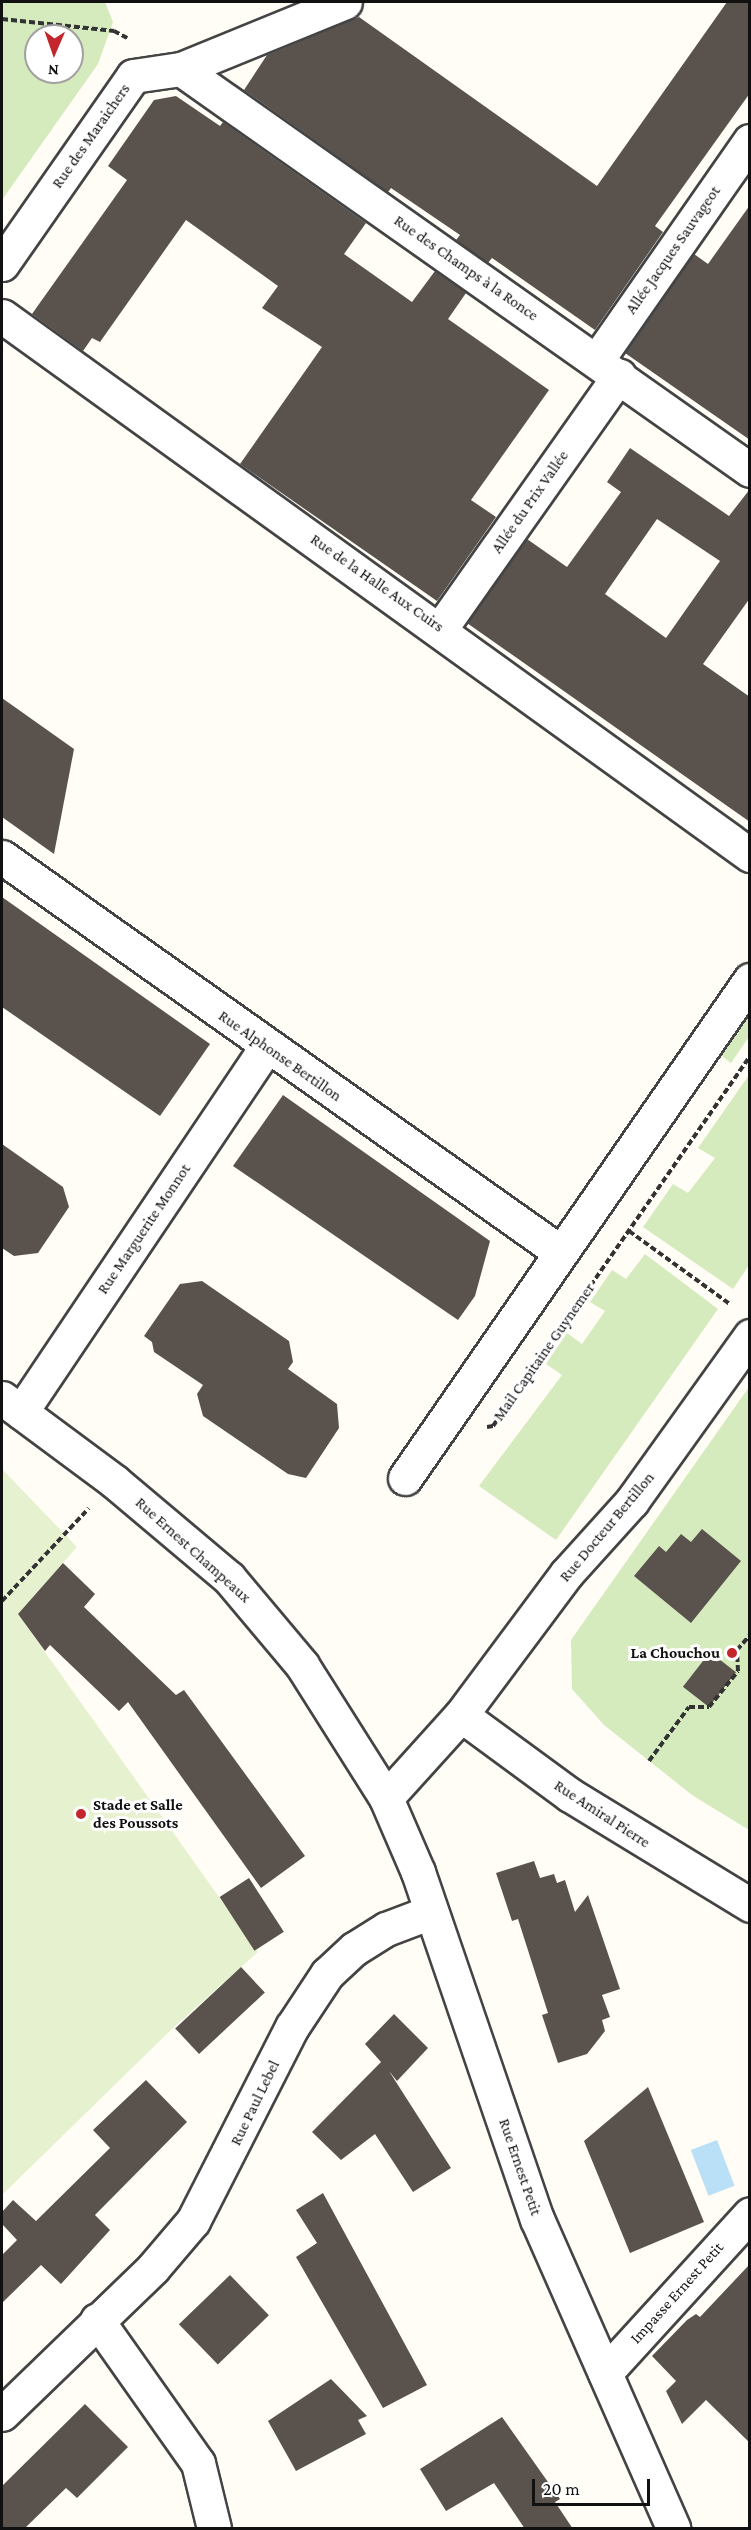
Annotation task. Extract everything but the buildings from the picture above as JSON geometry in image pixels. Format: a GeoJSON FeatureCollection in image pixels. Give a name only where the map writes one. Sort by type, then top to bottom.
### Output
{"type":"FeatureCollection","features":[{"type":"Feature","properties":{"kind":"street","name":"Rue des Maraichers"},"geometry":{"type":"LineString","coordinates":[[2,264],[133,76],[181,69],[345,2]]}},
{"type":"Feature","properties":{"kind":"street","name":"Rue des Champs à la Ronce"},"geometry":{"type":"LineString","coordinates":[[181,69],[750,470]]}},
{"type":"Feature","properties":{"kind":"street","name":"Allée Jacques Sauvageot"},"geometry":{"type":"LineString","coordinates":[[608,368],[750,141]]}},
{"type":"Feature","properties":{"kind":"street","name":"Rue de la Halle Aux Cuirs"},"geometry":{"type":"LineString","coordinates":[[2,316],[441,628],[750,855]]}},
{"type":"Feature","properties":{"kind":"street","name":"Allée du Prix Vallée"},"geometry":{"type":"LineString","coordinates":[[441,628],[608,368]]}},
{"type":"Feature","properties":{"kind":"street","name":"Rue Alphonse Bertillon"},"geometry":{"type":"LineString","coordinates":[[2,857],[266,1047],[560,1252]]}},
{"type":"Feature","properties":{"kind":"street"},"geometry":{"type":"LineString","coordinates":[[405,1478],[750,980]]}},
{"type":"Feature","properties":{"kind":"street","name":"Rue Marguerite Monnot"},"geometry":{"type":"LineString","coordinates":[[11,1405],[266,1047]]}},
{"type":"Feature","properties":{"kind":"street","name":"Rue Docteur Bertillon"},"geometry":{"type":"LineString","coordinates":[[386,1798],[461,1714],[567,1573],[632,1500],[745,1324]]}},
{"type":"Feature","properties":{"kind":"street","name":"Rue Ernest Champeaux"},"geometry":{"type":"LineString","coordinates":[[11,1405],[115,1482],[229,1578],[267,1619],[386,1798]]}},
{"type":"Feature","properties":{"kind":"street","name":"Rue Amiral Pierre"},"geometry":{"type":"LineString","coordinates":[[461,1714],[570,1795],[750,1905]]}},
{"type":"Feature","properties":{"kind":"street","name":"Rue Ernest Petit"},"geometry":{"type":"LineString","coordinates":[[386,1798],[431,1912],[537,2219],[673,2529]]}},
{"type":"Feature","properties":{"kind":"street","name":"Rue Paul Lebel"},"geometry":{"type":"LineString","coordinates":[[2,2415],[193,2221],[292,2027],[327,1974],[354,1949],[386,1929],[431,1912]]}},
{"type":"Feature","properties":{"kind":"street","name":"Impasse Ernest Petit"},"geometry":{"type":"LineString","coordinates":[[605,2373],[750,2214]]}},
{"type":"Feature","properties":{"kind":"street"},"geometry":{"type":"LineString","coordinates":[[97,2320],[198,2463],[214,2529]]}},
{"type":"Feature","properties":{"kind":"path"},"geometry":{"type":"LineString","coordinates":[[2,19],[114,31],[133,42]]}},
{"type":"Feature","properties":{"kind":"path","name":"Mail Capitaine Guynemer"},"geometry":{"type":"LineString","coordinates":[[435,1433],[493,1426],[750,1056]]}},
{"type":"Feature","properties":{"kind":"path"},"geometry":{"type":"LineString","coordinates":[[593,1205],[745,1324]]}},
{"type":"Feature","properties":{"kind":"path"},"geometry":{"type":"LineString","coordinates":[[2,1601],[115,1482]]}},
{"type":"Feature","properties":{"kind":"path"},"geometry":{"type":"LineString","coordinates":[[649,1761],[689,1707],[710,1707],[738,1671],[737,1650],[750,1635]]}},
{"type":"Feature","properties":{"kind":"green space"},"geometry":{"type":"Polygon","coordinates":[[[2,2],[105,2],[113,22],[98,64],[84,84],[84,24],[24,24],[24,84],[84,84],[2,200],[2,2]]]}},
{"type":"Feature","properties":{"kind":"green space"},"geometry":{"type":"Polygon","coordinates":[[[749,1001],[749,1037],[731,1063],[715,1051],[749,1001]]]}},
{"type":"Feature","properties":{"kind":"green space"},"geometry":{"type":"Polygon","coordinates":[[[749,1075],[749,1265],[733,1289],[643,1227],[673,1184],[688,1193],[715,1158],[698,1148],[749,1075]]]}},
{"type":"Feature","properties":{"kind":"green space"},"geometry":{"type":"Polygon","coordinates":[[[645,1254],[718,1309],[556,1540],[479,1486],[562,1375],[546,1364],[567,1333],[582,1344],[605,1311],[590,1302],[612,1270],[626,1279],[645,1254]]]}},
{"type":"Feature","properties":{"kind":"green space"},"geometry":{"type":"Polygon","coordinates":[[[749,1387],[749,1830],[692,1795],[604,1725],[572,1689],[571,1640],[749,1387]]]}},
{"type":"Feature","properties":{"kind":"green space","name":"Stade et Salle des Poussots"},"geometry":{"type":"Polygon","coordinates":[[[2,1469],[77,1547],[18,1614],[258,1952],[174,2027],[2,2195],[2,1469]]]}},
{"type":"Feature","properties":{"kind":"water"},"geometry":{"type":"Polygon","coordinates":[[[717,2140],[735,2186],[708,2196],[691,2150],[717,2140]]]}},
{"type":"Feature","properties":{"kind":"place","name":"La Chouchou"},"geometry":{"type":"Point","coordinates":[732,1653]}},
{"type":"Feature","properties":{"kind":"place","name":"Stade et Salle des Poussots"},"geometry":{"type":"Point","coordinates":[81,1814]}}]}
